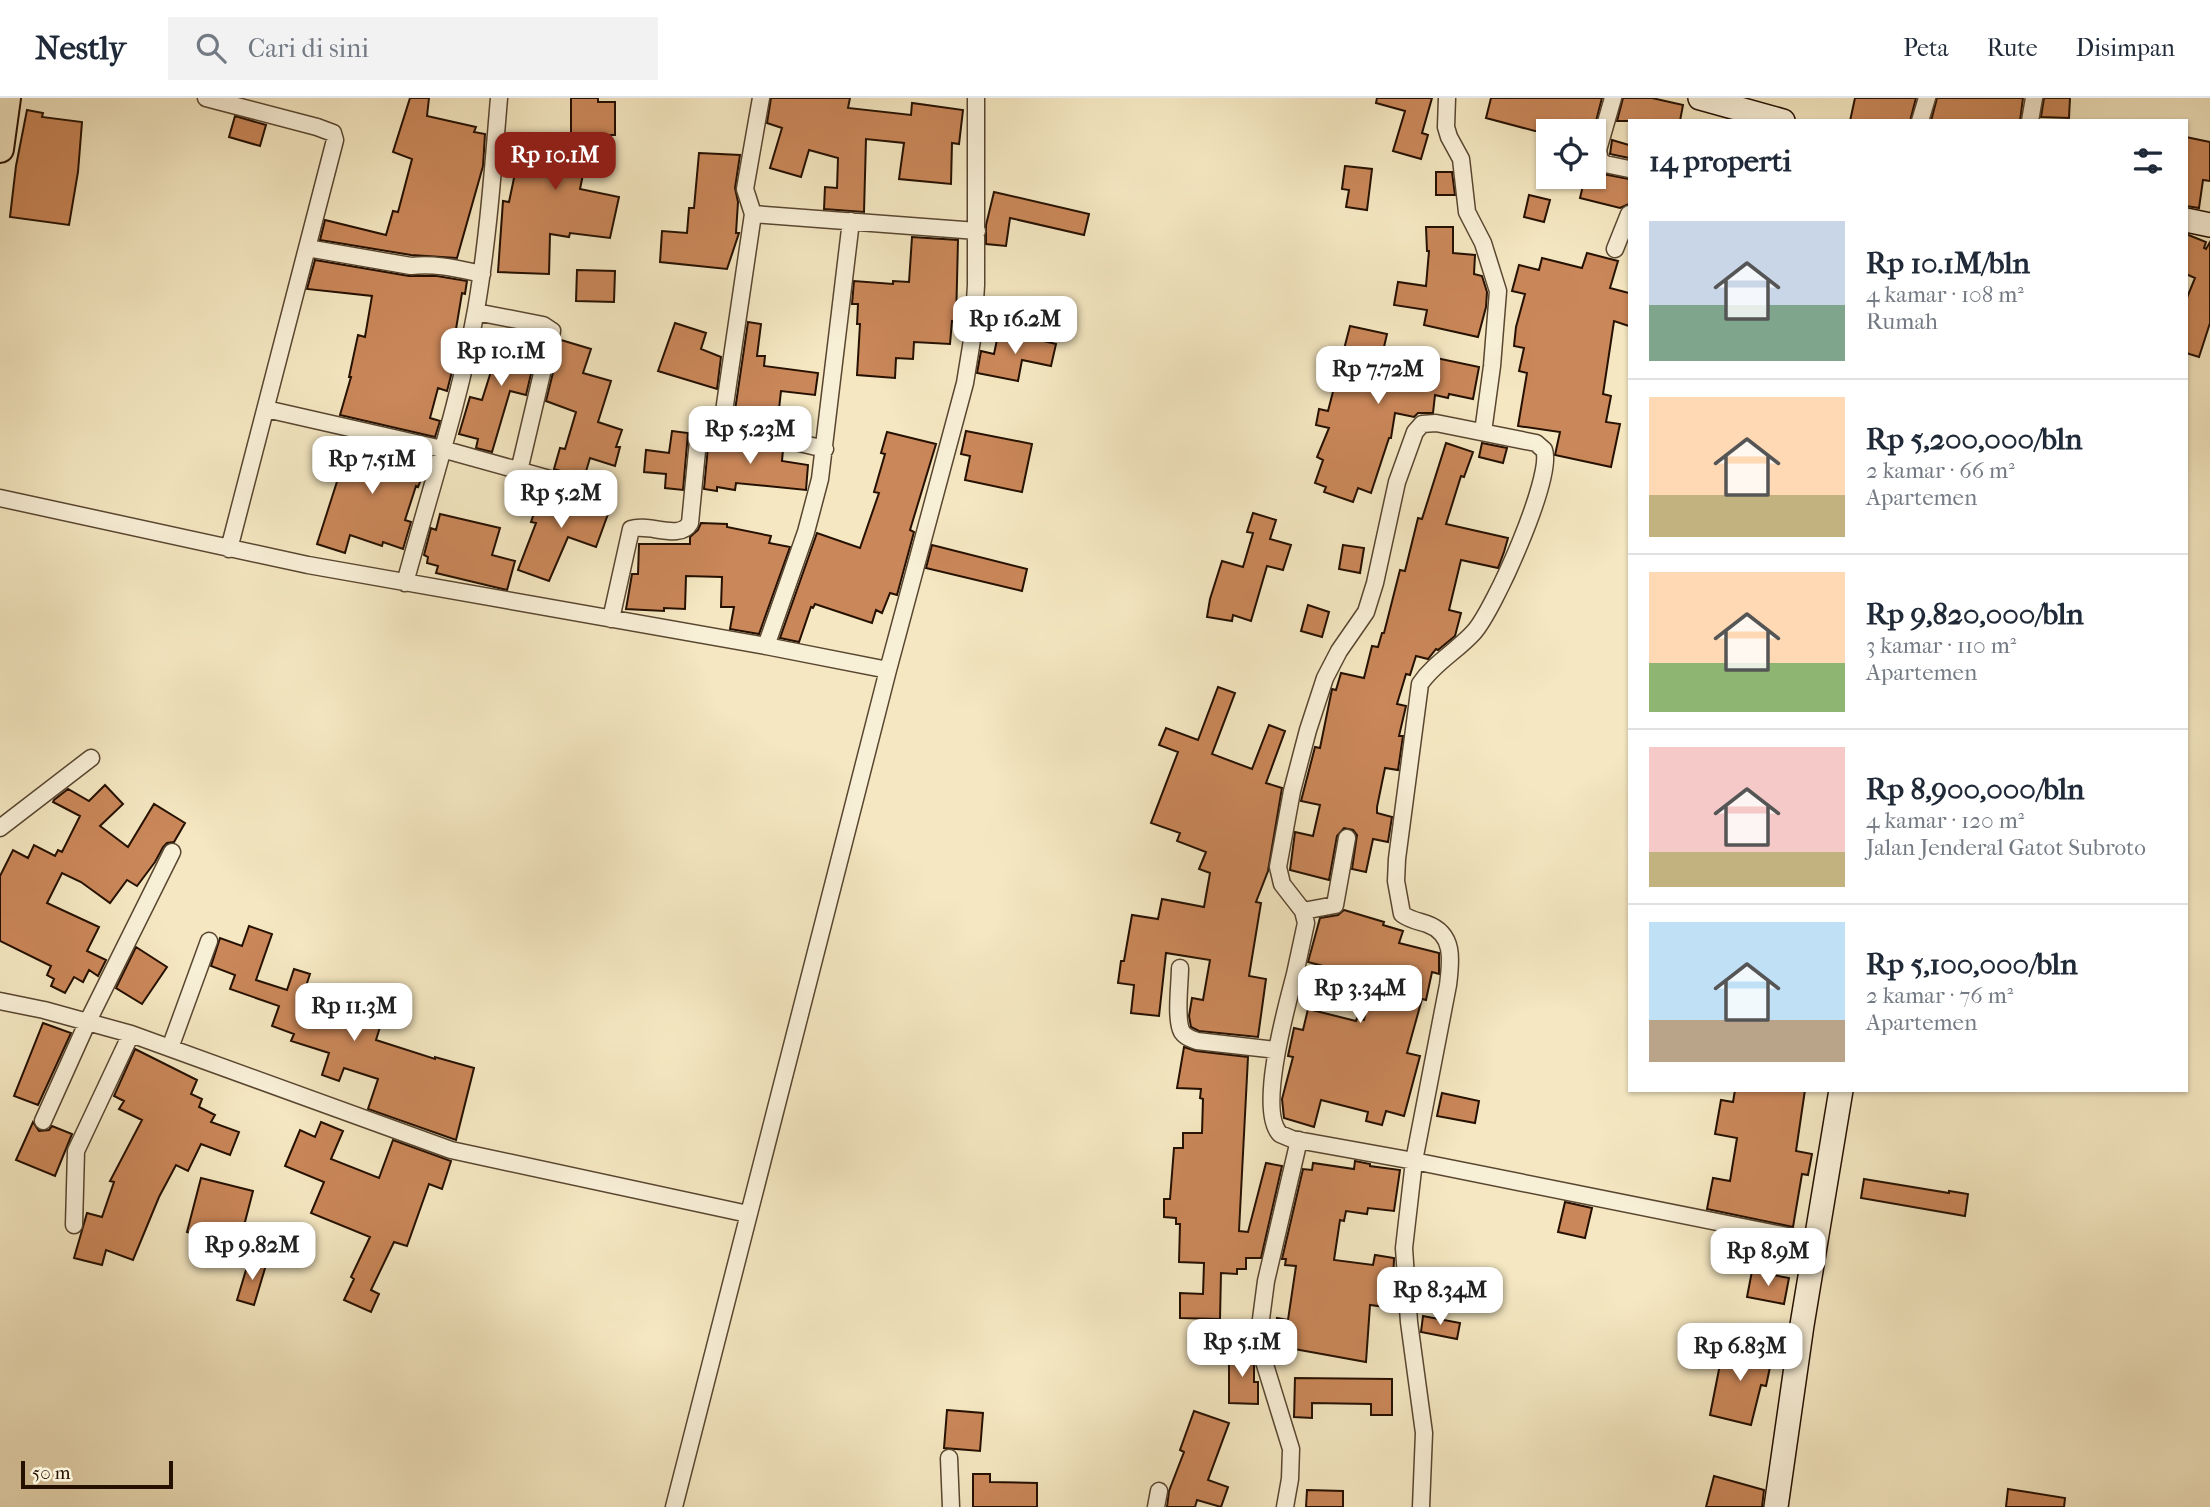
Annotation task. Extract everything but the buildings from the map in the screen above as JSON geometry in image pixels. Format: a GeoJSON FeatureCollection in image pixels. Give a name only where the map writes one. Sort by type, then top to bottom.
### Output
{"type":"FeatureCollection","features":[{"type":"Feature","properties":{"kind":"main road"},"geometry":{"type":"LineString","coordinates":[[1700,98],[1776,119]]}},
{"type":"Feature","properties":{"kind":"main road"},"geometry":{"type":"LineString","coordinates":[[0,149],[4,113]]}},
{"type":"Feature","properties":{"kind":"main road"},"geometry":{"type":"LineString","coordinates":[[2188,220],[2210,225]]}},
{"type":"Feature","properties":{"kind":"main road"},"geometry":{"type":"LineString","coordinates":[[1776,1507],[1802,1325],[1841,1092]]}},
{"type":"Feature","properties":{"kind":"street"},"geometry":{"type":"LineString","coordinates":[[206,98],[317,127],[332,133],[335,140],[229,549]]}},
{"type":"Feature","properties":{"kind":"street"},"geometry":{"type":"LineString","coordinates":[[405,583],[476,312],[499,98]]}},
{"type":"Feature","properties":{"kind":"street"},"geometry":{"type":"LineString","coordinates":[[722,425],[753,214],[744,189],[761,98]]}},
{"type":"Feature","properties":{"kind":"street"},"geometry":{"type":"LineString","coordinates":[[674,1507],[888,670],[965,383],[973,334],[977,231],[976,98]]}},
{"type":"Feature","properties":{"kind":"street"},"geometry":{"type":"LineString","coordinates":[[1447,98],[1446,127],[1461,159],[1467,212],[1483,243],[1498,291],[1483,432]]}},
{"type":"Feature","properties":{"kind":"street"},"geometry":{"type":"LineString","coordinates":[[1613,98],[1598,150],[1600,160],[1605,164],[1628,169]]}},
{"type":"Feature","properties":{"kind":"street"},"geometry":{"type":"LineString","coordinates":[[1921,119],[1927,98]]}},
{"type":"Feature","properties":{"kind":"street"},"geometry":{"type":"LineString","coordinates":[[2030,119],[2034,98]]}},
{"type":"Feature","properties":{"kind":"street"},"geometry":{"type":"LineString","coordinates":[[753,214],[977,231]]}},
{"type":"Feature","properties":{"kind":"street"},"geometry":{"type":"LineString","coordinates":[[1615,250],[1628,217]]}},
{"type":"Feature","properties":{"kind":"street"},"geometry":{"type":"LineString","coordinates":[[766,646],[814,506],[825,449],[851,221]]}},
{"type":"Feature","properties":{"kind":"street"},"geometry":{"type":"LineString","coordinates":[[307,248],[411,266],[439,265],[482,274]]}},
{"type":"Feature","properties":{"kind":"street"},"geometry":{"type":"LineString","coordinates":[[476,312],[542,325],[552,331],[519,471]]}},
{"type":"Feature","properties":{"kind":"street"},"geometry":{"type":"LineString","coordinates":[[266,409],[442,449],[596,492]]}},
{"type":"Feature","properties":{"kind":"street"},"geometry":{"type":"LineString","coordinates":[[1421,1507],[1424,1433],[1409,1322],[1404,1248],[1413,1161],[1448,985],[1450,960],[1447,937],[1440,929],[1402,914],[1397,888],[1397,859],[1420,684],[1428,671],[1475,631],[1486,613],[1524,533],[1546,466],[1546,454],[1541,445],[1530,441],[1428,423],[1420,426],[1413,436],[1397,482],[1366,612],[1339,651],[1325,678],[1307,730],[1292,791],[1278,867],[1282,884],[1303,911],[1307,923],[1276,1050],[1273,1121],[1280,1134],[1299,1140],[1413,1161],[1817,1242]]}},
{"type":"Feature","properties":{"kind":"street"},"geometry":{"type":"LineString","coordinates":[[611,619],[631,529],[643,526],[680,532],[690,523],[699,430],[702,426],[722,425],[825,449]]}},
{"type":"Feature","properties":{"kind":"street"},"geometry":{"type":"LineString","coordinates":[[0,498],[229,549],[888,670]]}},
{"type":"Feature","properties":{"kind":"street"},"geometry":{"type":"LineString","coordinates":[[0,828],[91,758]]}},
{"type":"Feature","properties":{"kind":"street"},"geometry":{"type":"LineString","coordinates":[[1303,911],[1335,905],[1347,838]]}},
{"type":"Feature","properties":{"kind":"street"},"geometry":{"type":"LineString","coordinates":[[43,1121],[88,1021],[172,852]]}},
{"type":"Feature","properties":{"kind":"street"},"geometry":{"type":"LineString","coordinates":[[170,1048],[209,941]]}},
{"type":"Feature","properties":{"kind":"street"},"geometry":{"type":"LineString","coordinates":[[1180,968],[1179,1020],[1181,1031],[1187,1037],[1198,1041],[1276,1050]]}},
{"type":"Feature","properties":{"kind":"street"},"geometry":{"type":"LineString","coordinates":[[1295,974],[1383,995]]}},
{"type":"Feature","properties":{"kind":"street"},"geometry":{"type":"LineString","coordinates":[[0,1001],[88,1021],[131,1034],[458,1152],[748,1214]]}},
{"type":"Feature","properties":{"kind":"street"},"geometry":{"type":"LineString","coordinates":[[74,1225],[76,1151],[131,1034]]}},
{"type":"Feature","properties":{"kind":"street"},"geometry":{"type":"LineString","coordinates":[[1286,1507],[1291,1449],[1258,1342],[1266,1281],[1299,1140]]}},
{"type":"Feature","properties":{"kind":"street"},"geometry":{"type":"LineString","coordinates":[[949,1458],[951,1507]]}}]}
